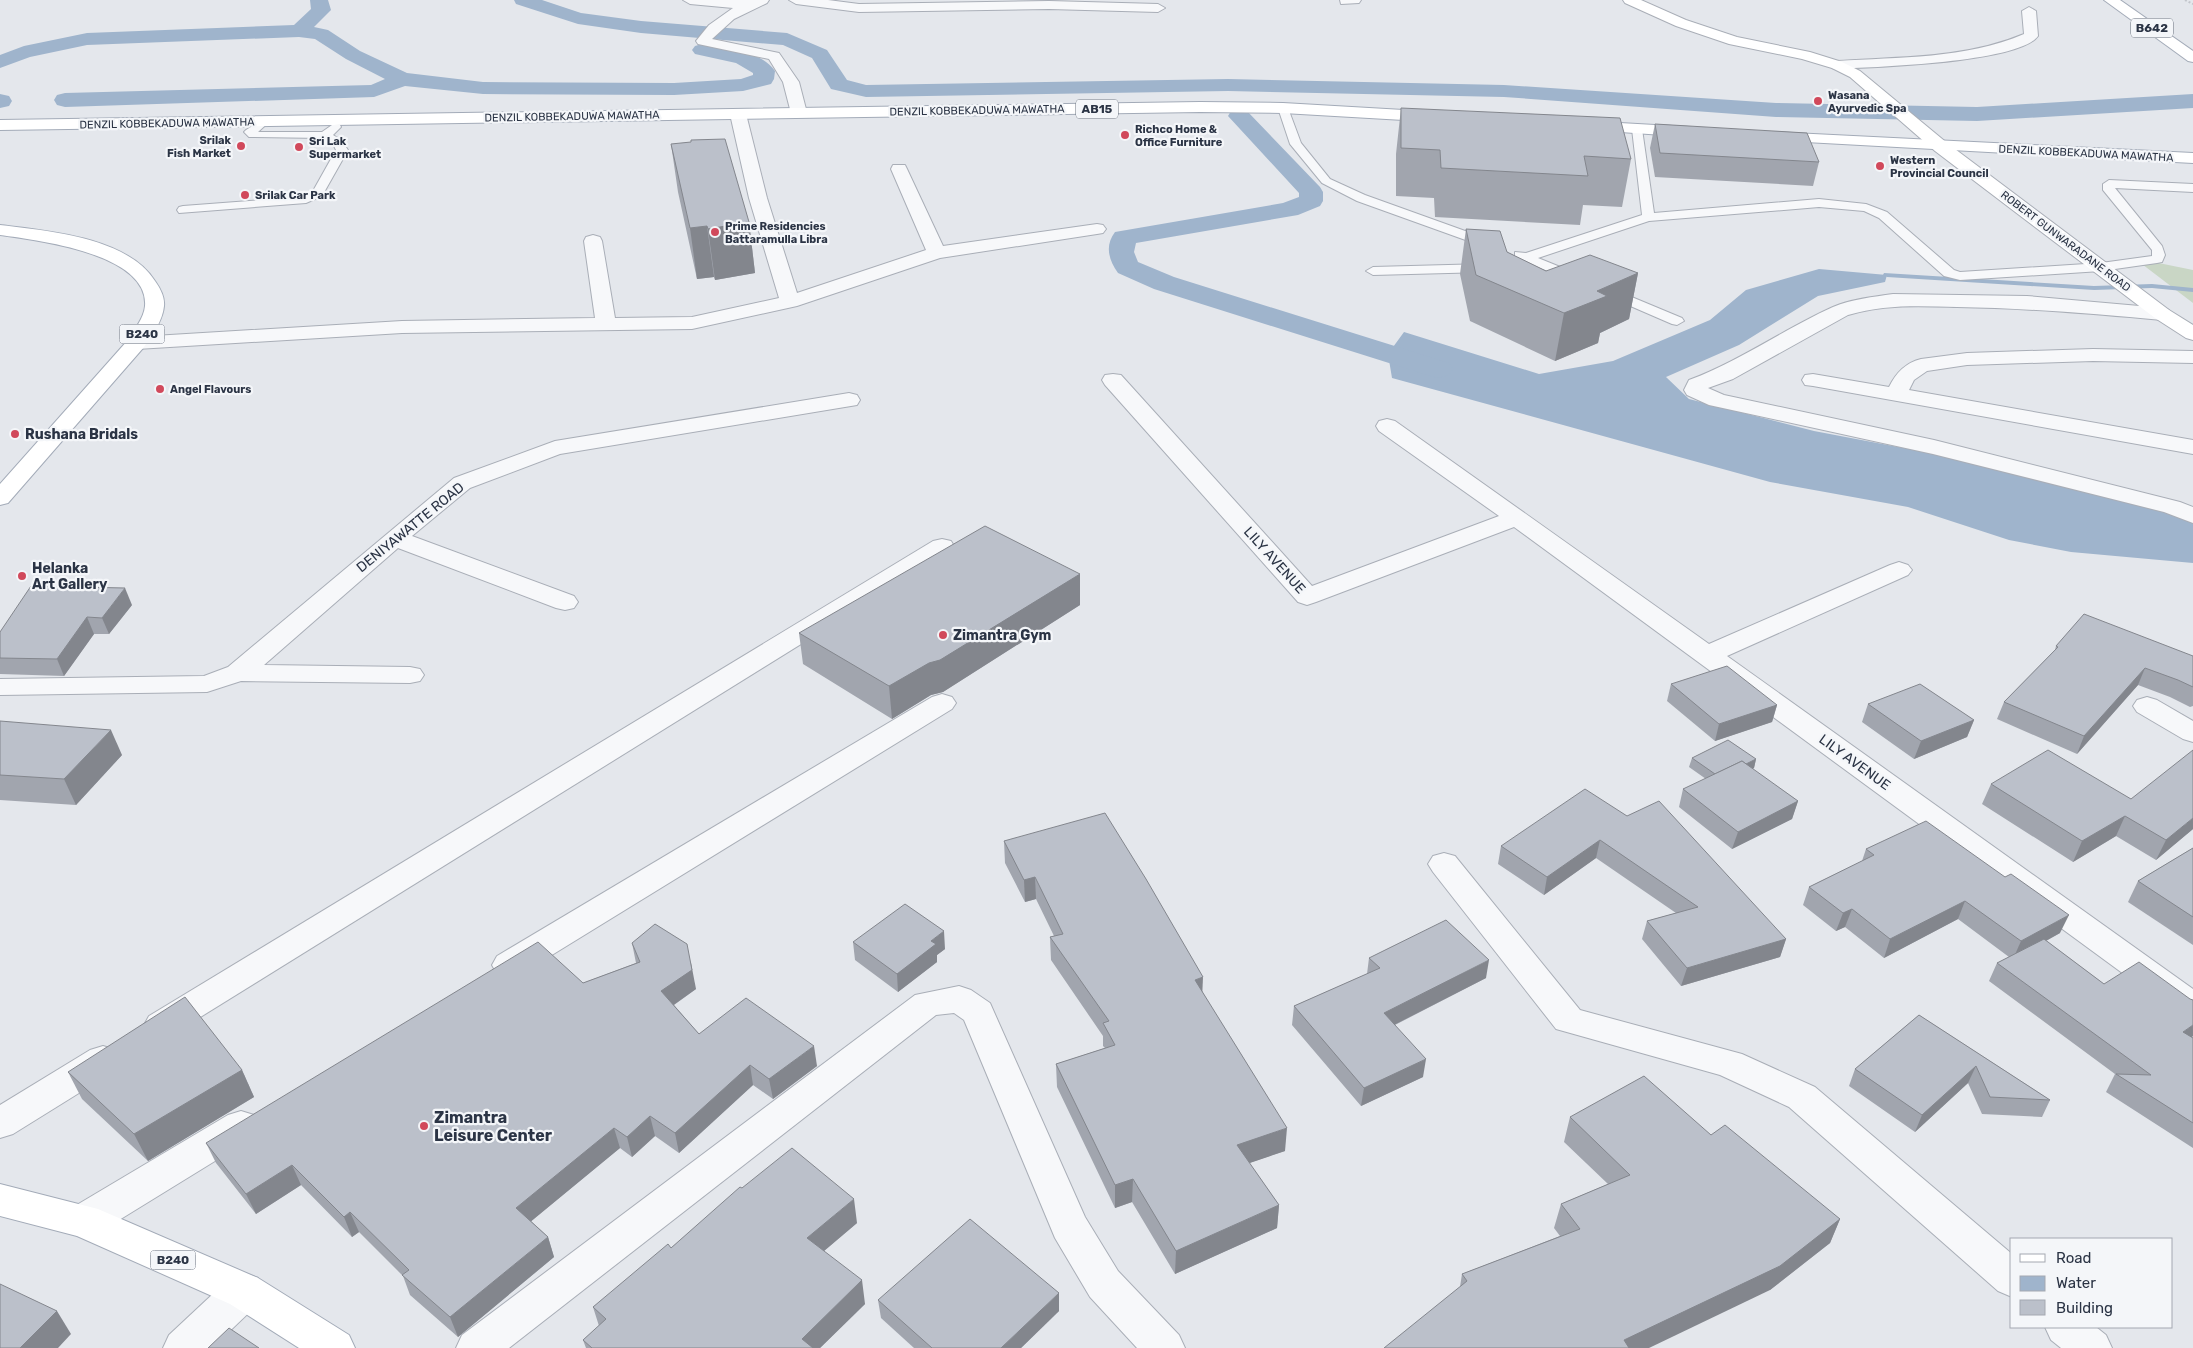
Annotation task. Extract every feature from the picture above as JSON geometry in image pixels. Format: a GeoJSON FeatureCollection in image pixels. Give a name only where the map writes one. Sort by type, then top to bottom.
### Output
{"type":"FeatureCollection","features":[{"type":"Feature","properties":{"kind":"main road","name":"ROBERT GUNWARADANE ROAD"},"geometry":{"type":"LineString","coordinates":[[1630,0],[1681,23],[1734,41],[1805,55],[1837,65],[1855,74],[1941,147],[2155,308],[2193,334]]}},
{"type":"Feature","properties":{"kind":"main road","name":"B642"},"geometry":{"type":"LineString","coordinates":[[2110,0],[2193,58]]}},
{"type":"Feature","properties":{"kind":"main road","name":"B642"},"geometry":{"type":"LineString","coordinates":[[2132,0],[2149,10]]}},
{"type":"Feature","properties":{"kind":"main road","name":"DENZIL KOBBEKADUWA MAWATHA"},"geometry":{"type":"LineString","coordinates":[[0,125],[1200,107],[1283,108],[1450,118]]}},
{"type":"Feature","properties":{"kind":"main road"},"geometry":{"type":"LineString","coordinates":[[1568,125],[1706,133]]}},
{"type":"Feature","properties":{"kind":"main road","name":"DENZIL KOBBEKADUWA MAWATHA"},"geometry":{"type":"LineString","coordinates":[[1755,136],[1941,147],[2193,158]]}},
{"type":"Feature","properties":{"kind":"main road","name":"B240"},"geometry":{"type":"LineString","coordinates":[[0,230],[69,242],[117,257],[146,278],[154,298],[155,308],[136,343],[0,498]]}},
{"type":"Feature","properties":{"kind":"main road","name":"B240"},"geometry":{"type":"LineString","coordinates":[[0,1200],[84,1221],[244,1291],[334,1348]]}},
{"type":"Feature","properties":{"kind":"street"},"geometry":{"type":"LineString","coordinates":[[690,0],[746,5]]}},
{"type":"Feature","properties":{"kind":"street"},"geometry":{"type":"LineString","coordinates":[[762,0],[746,5],[708,33],[703,41],[774,56],[791,80],[797,99],[798,113]]}},
{"type":"Feature","properties":{"kind":"street"},"geometry":{"type":"LineString","coordinates":[[796,0],[859,8],[1049,5],[1158,8]]}},
{"type":"Feature","properties":{"kind":"street"},"geometry":{"type":"LineString","coordinates":[[1837,65],[1978,53],[2019,43],[2031,36],[2029,11]]}},
{"type":"Feature","properties":{"kind":"street"},"geometry":{"type":"LineString","coordinates":[[738,114],[758,198],[790,302]]}},
{"type":"Feature","properties":{"kind":"street"},"geometry":{"type":"LineString","coordinates":[[899,169],[936,254]]}},
{"type":"Feature","properties":{"kind":"street"},"geometry":{"type":"LineString","coordinates":[[136,343],[402,327],[692,323],[790,302],[936,254],[1098,229]]}},
{"type":"Feature","properties":{"kind":"street"},"geometry":{"type":"LineString","coordinates":[[594,241],[606,323]]}},
{"type":"Feature","properties":{"kind":"street"},"geometry":{"type":"LineString","coordinates":[[2155,308],[2027,302],[1893,300],[1864,304],[1841,311],[1725,374],[1697,384],[1695,390],[1717,400],[1934,447],[2172,507],[2193,516]]}},
{"type":"Feature","properties":{"kind":"street"},"geometry":{"type":"LineString","coordinates":[[1896,394],[1905,376],[1921,365],[1967,359],[2093,355],[2193,357]]}},
{"type":"Feature","properties":{"kind":"street","name":"LILY AVENUE"},"geometry":{"type":"LineString","coordinates":[[1113,380],[1307,596],[1517,518]]}},
{"type":"Feature","properties":{"kind":"street"},"geometry":{"type":"LineString","coordinates":[[1813,380],[2193,447]]}},
{"type":"Feature","properties":{"kind":"street","name":"DENIYAWATTE ROAD"},"geometry":{"type":"LineString","coordinates":[[0,687],[208,684],[238,673],[394,538],[462,483],[555,448],[848,400]]}},
{"type":"Feature","properties":{"kind":"street","name":"LILY AVENUE"},"geometry":{"type":"LineString","coordinates":[[1386,426],[1517,518],[2193,1006]]}},
{"type":"Feature","properties":{"kind":"street"},"geometry":{"type":"LineString","coordinates":[[394,538],[565,602]]}},
{"type":"Feature","properties":{"kind":"street"},"geometry":{"type":"LineString","coordinates":[[0,1123],[942,546]]}},
{"type":"Feature","properties":{"kind":"street"},"geometry":{"type":"LineString","coordinates":[[1706,655],[1898,570]]}},
{"type":"Feature","properties":{"kind":"street"},"geometry":{"type":"LineString","coordinates":[[238,673],[410,675]]}},
{"type":"Feature","properties":{"kind":"street"},"geometry":{"type":"LineString","coordinates":[[483,980],[942,703]]}},
{"type":"Feature","properties":{"kind":"street"},"geometry":{"type":"LineString","coordinates":[[2147,706],[2193,733]]}},
{"type":"Feature","properties":{"kind":"street"},"geometry":{"type":"LineString","coordinates":[[1444,864],[1568,1020],[1729,1064],[1802,1097],[2010,1277]]}},
{"type":"Feature","properties":{"kind":"street"},"geometry":{"type":"LineString","coordinates":[[477,1348],[927,1004],[959,999],[978,1012],[1074,1234],[1104,1284],[1164,1348]]}},
{"type":"Feature","properties":{"kind":"street"},"geometry":{"type":"LineString","coordinates":[[84,1221],[263,1113]]}},
{"type":"Feature","properties":{"kind":"street"},"geometry":{"type":"LineString","coordinates":[[184,1348],[244,1291]]}},
{"type":"Feature","properties":{"kind":"street"},"geometry":{"type":"LineString","coordinates":[[2067,1328],[2091,1348]]}},
{"type":"Feature","properties":{"kind":"lane"},"geometry":{"type":"LineString","coordinates":[[1283,108],[1296,144],[1326,181],[1361,198],[1525,257],[1677,321]]}},
{"type":"Feature","properties":{"kind":"lane"},"geometry":{"type":"LineString","coordinates":[[325,135],[344,120]]}},
{"type":"Feature","properties":{"kind":"lane"},"geometry":{"type":"LineString","coordinates":[[183,210],[302,200],[318,193],[342,150],[337,142],[325,135],[253,135],[250,132],[265,121]]}},
{"type":"Feature","properties":{"kind":"lane"},"geometry":{"type":"LineString","coordinates":[[1637,129],[1648,217]]}},
{"type":"Feature","properties":{"kind":"lane"},"geometry":{"type":"LineString","coordinates":[[1373,270],[1486,268],[1506,264],[1648,217],[1819,203],[1866,208],[1883,215],[1949,273],[1960,276],[2107,272],[2157,258],[2159,255],[2158,250],[2109,190],[2110,184],[2193,188]]}},
{"type":"Feature","properties":{"kind":"path"},"geometry":{"type":"LineString","coordinates":[[2185,0],[2193,4]]}},
{"type":"Feature","properties":{"kind":"green space"},"geometry":{"type":"Polygon","coordinates":[[[2134,258],[2193,270],[2193,303],[2134,258]]]}},
{"type":"Feature","properties":{"kind":"water"},"geometry":{"type":"Polygon","coordinates":[[[1819,269],[1887,275],[1885,282],[1818,296],[1739,345],[1666,377],[1689,399],[1814,431],[2078,481],[2193,521],[2193,563],[2071,552],[2009,540],[1908,507],[1770,482],[1392,378],[1388,354],[1404,332],[1539,374],[1613,361],[1710,320],[1746,290],[1819,269]]]}},
{"type":"Feature","properties":{"kind":"building"},"geometry":{"type":"Polygon","coordinates":[[[1401,108],[1620,118],[1631,159],[1584,156],[1588,176],[1441,168],[1440,150],[1401,148],[1401,108]]]}},
{"type":"Feature","properties":{"kind":"building"},"geometry":{"type":"Polygon","coordinates":[[[1655,124],[1807,133],[1819,162],[1660,153],[1655,124]]]}},
{"type":"Feature","properties":{"kind":"building"},"geometry":{"type":"Polygon","coordinates":[[[725,139],[749,222],[708,229],[707,226],[690,228],[671,144],[691,142],[691,140],[725,139]]]}},
{"type":"Feature","properties":{"kind":"building"},"geometry":{"type":"Polygon","coordinates":[[[1466,229],[1500,231],[1507,252],[1546,271],[1590,255],[1638,273],[1597,291],[1607,296],[1564,313],[1476,275],[1466,229]]]}},
{"type":"Feature","properties":{"kind":"building"},"geometry":{"type":"Polygon","coordinates":[[[985,526],[1080,574],[940,660],[929,663],[889,686],[799,633],[985,526]]]}},
{"type":"Feature","properties":{"kind":"building"},"geometry":{"type":"Polygon","coordinates":[[[31,586],[125,588],[102,618],[87,617],[57,659],[0,658],[0,632],[31,586]]]}},
{"type":"Feature","properties":{"kind":"building"},"geometry":{"type":"Polygon","coordinates":[[[2084,614],[2193,656],[2193,687],[2145,668],[2084,736],[2004,702],[2058,647],[2056,646],[2084,614]]]}},
{"type":"Feature","properties":{"kind":"building"},"geometry":{"type":"Polygon","coordinates":[[[1727,666],[1777,705],[1719,724],[1671,684],[1727,666]]]}},
{"type":"Feature","properties":{"kind":"building"},"geometry":{"type":"Polygon","coordinates":[[[1920,684],[1974,720],[1921,741],[1868,704],[1920,684]]]}},
{"type":"Feature","properties":{"kind":"building"},"geometry":{"type":"Polygon","coordinates":[[[0,721],[111,730],[64,779],[0,775],[0,721]]]}},
{"type":"Feature","properties":{"kind":"building"},"geometry":{"type":"Polygon","coordinates":[[[1728,740],[1756,759],[1746,764],[1742,761],[1715,774],[1692,758],[1728,740]]]}},
{"type":"Feature","properties":{"kind":"building"},"geometry":{"type":"Polygon","coordinates":[[[2048,750],[2131,799],[2193,750],[2193,818],[2166,840],[2125,816],[2082,841],[1991,784],[2048,750]]]}},
{"type":"Feature","properties":{"kind":"building"},"geometry":{"type":"Polygon","coordinates":[[[1742,761],[1798,801],[1738,832],[1683,789],[1742,761]]]}},
{"type":"Feature","properties":{"kind":"building"},"geometry":{"type":"Polygon","coordinates":[[[1585,789],[1627,816],[1659,801],[1786,939],[1687,968],[1647,921],[1698,907],[1600,840],[1547,877],[1501,846],[1585,789]]]}},
{"type":"Feature","properties":{"kind":"building"},"geometry":{"type":"Polygon","coordinates":[[[1105,813],[1203,977],[1195,980],[1287,1128],[1237,1145],[1279,1205],[1176,1251],[1133,1179],[1115,1185],[1056,1064],[1115,1045],[1103,1023],[1109,1021],[1050,937],[1063,934],[1035,877],[1024,880],[1004,841],[1105,813]]]}},
{"type":"Feature","properties":{"kind":"building"},"geometry":{"type":"Polygon","coordinates":[[[1926,821],[2005,877],[2011,874],[2069,915],[2021,941],[1965,901],[1890,939],[1852,909],[1843,913],[1809,887],[1874,855],[1866,849],[1926,821]]]}},
{"type":"Feature","properties":{"kind":"building"},"geometry":{"type":"Polygon","coordinates":[[[2193,848],[2193,917],[2138,881],[2193,848]]]}},
{"type":"Feature","properties":{"kind":"building"},"geometry":{"type":"Polygon","coordinates":[[[905,904],[944,931],[931,941],[936,944],[897,974],[853,942],[905,904]]]}},
{"type":"Feature","properties":{"kind":"building"},"geometry":{"type":"Polygon","coordinates":[[[1446,920],[1489,960],[1384,1013],[1426,1059],[1364,1088],[1294,1006],[1380,968],[1369,958],[1446,920]]]}},
{"type":"Feature","properties":{"kind":"building"},"geometry":{"type":"Polygon","coordinates":[[[655,924],[687,944],[692,970],[661,991],[699,1034],[746,998],[814,1046],[769,1079],[750,1065],[675,1133],[650,1116],[627,1137],[614,1128],[516,1208],[548,1237],[450,1317],[402,1275],[409,1270],[350,1212],[344,1217],[292,1165],[246,1194],[206,1143],[538,942],[583,983],[640,962],[632,943],[655,924]]]}},
{"type":"Feature","properties":{"kind":"building"},"geometry":{"type":"Polygon","coordinates":[[[2044,939],[2104,984],[2139,962],[2193,1000],[2193,1025],[2183,1032],[2193,1038],[2193,1123],[2116,1074],[2151,1075],[1997,963],[2044,939]]]}},
{"type":"Feature","properties":{"kind":"building"},"geometry":{"type":"Polygon","coordinates":[[[185,997],[242,1070],[134,1134],[68,1072],[185,997]]]}},
{"type":"Feature","properties":{"kind":"building"},"geometry":{"type":"Polygon","coordinates":[[[1919,1015],[2050,1100],[1990,1097],[1976,1066],[1922,1115],[1855,1069],[1919,1015]]]}},
{"type":"Feature","properties":{"kind":"building"},"geometry":{"type":"Polygon","coordinates":[[[1644,1076],[1711,1135],[1725,1125],[1840,1219],[1780,1266],[1624,1340],[1629,1348],[1384,1348],[1467,1281],[1462,1274],[1580,1229],[1561,1204],[1630,1175],[1570,1117],[1644,1076]]]}},
{"type":"Feature","properties":{"kind":"building"},"geometry":{"type":"Polygon","coordinates":[[[792,1148],[854,1199],[807,1238],[862,1280],[802,1339],[813,1348],[592,1348],[583,1340],[606,1319],[593,1307],[668,1244],[671,1248],[740,1187],[742,1188],[792,1148]]]}},
{"type":"Feature","properties":{"kind":"building"},"geometry":{"type":"Polygon","coordinates":[[[970,1219],[1059,1293],[1001,1348],[932,1348],[878,1300],[970,1219]]]}},
{"type":"Feature","properties":{"kind":"building"},"geometry":{"type":"Polygon","coordinates":[[[0,1284],[57,1311],[20,1348],[0,1348],[0,1284]]]}},
{"type":"Feature","properties":{"kind":"building"},"geometry":{"type":"Polygon","coordinates":[[[229,1328],[259,1348],[208,1348],[229,1328]]]}},
{"type":"Feature","properties":{"kind":"waterway"},"geometry":{"type":"LineString","coordinates":[[299,31],[321,10],[319,0]]}},
{"type":"Feature","properties":{"kind":"waterway"},"geometry":{"type":"LineString","coordinates":[[523,0],[578,18],[641,27],[787,39],[820,54],[839,84],[866,91],[1228,85],[1504,91],[1776,110],[1977,114],[2193,101]]}},
{"type":"Feature","properties":{"kind":"waterway"},"geometry":{"type":"LineString","coordinates":[[0,62],[24,52],[87,39],[299,31]]}},
{"type":"Feature","properties":{"kind":"waterway"},"geometry":{"type":"LineString","coordinates":[[299,31],[321,34],[353,55],[402,79]]}},
{"type":"Feature","properties":{"kind":"waterway"},"geometry":{"type":"LineString","coordinates":[[402,79],[483,88],[674,89],[743,85],[763,79],[764,71],[742,58],[702,50]]}},
{"type":"Feature","properties":{"kind":"waterway"},"geometry":{"type":"LineString","coordinates":[[65,100],[374,91],[402,79]]}},
{"type":"Feature","properties":{"kind":"waterway"},"geometry":{"type":"LineString","coordinates":[[1239,116],[1311,192],[1311,201],[1289,210],[1124,237],[1121,252],[1127,267],[1164,283],[1438,369]]}},
{"type":"Feature","properties":{"kind":"waterway"},"geometry":{"type":"LineString","coordinates":[[1887,275],[2094,288],[2152,286],[2193,290]]}},
{"type":"Feature","properties":{"kind":"place","name":"Wasana Ayurvedic Spa"},"geometry":{"type":"Point","coordinates":[1818,101]}},
{"type":"Feature","properties":{"kind":"place","name":"Richco Home & Office Furniture"},"geometry":{"type":"Point","coordinates":[1125,135]}},
{"type":"Feature","properties":{"kind":"place","name":"Srilak Fish Market"},"geometry":{"type":"Point","coordinates":[241,146]}},
{"type":"Feature","properties":{"kind":"place","name":"Sri Lak Supermarket"},"geometry":{"type":"Point","coordinates":[299,147]}},
{"type":"Feature","properties":{"kind":"place","name":"Western Provincial Council"},"geometry":{"type":"Point","coordinates":[1880,166]}},
{"type":"Feature","properties":{"kind":"place","name":"Srilak Car Park"},"geometry":{"type":"Point","coordinates":[245,195]}},
{"type":"Feature","properties":{"kind":"place","name":"Prime Residencies Battaramulla Libra"},"geometry":{"type":"Point","coordinates":[715,232]}},
{"type":"Feature","properties":{"kind":"place","name":"Angel Flavours"},"geometry":{"type":"Point","coordinates":[160,389]}},
{"type":"Feature","properties":{"kind":"place","name":"Rushana Bridals"},"geometry":{"type":"Point","coordinates":[15,434]}},
{"type":"Feature","properties":{"kind":"place","name":"Helanka Art Gallery"},"geometry":{"type":"Point","coordinates":[22,576]}},
{"type":"Feature","properties":{"kind":"place","name":"Zimantra Gym"},"geometry":{"type":"Point","coordinates":[943,635]}},
{"type":"Feature","properties":{"kind":"place","name":"Zimantra Leisure Center"},"geometry":{"type":"Point","coordinates":[424,1126]}}]}
